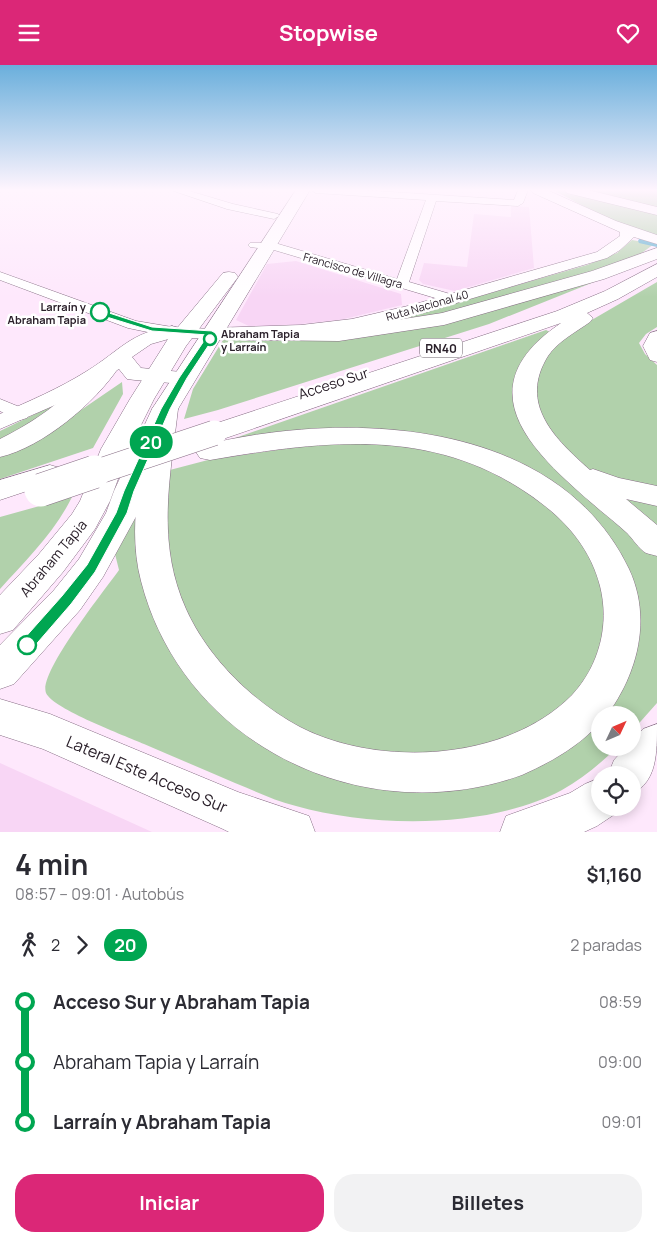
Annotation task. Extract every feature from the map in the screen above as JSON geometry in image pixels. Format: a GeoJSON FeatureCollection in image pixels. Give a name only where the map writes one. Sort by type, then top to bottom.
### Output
{"type":"FeatureCollection","features":[{"type":"Feature","properties":{"kind":"main road","name":"Abraham Tapia"},"geometry":{"type":"LineString","coordinates":[[190,333],[261,246],[270,226]]}},
{"type":"Feature","properties":{"kind":"main road","name":"Abraham Tapia"},"geometry":{"type":"LineString","coordinates":[[0,672],[67,600],[91,568],[122,513],[190,333],[276,226]]}},
{"type":"Feature","properties":{"kind":"main road"},"geometry":{"type":"LineString","coordinates":[[247,334],[338,335],[424,323],[554,289],[657,254]]}},
{"type":"Feature","properties":{"kind":"main road","name":"Acceso Sur"},"geometry":{"type":"LineString","coordinates":[[213,435],[465,340],[546,312],[613,281],[642,265],[657,254]]}},
{"type":"Feature","properties":{"kind":"main road"},"geometry":{"type":"LineString","coordinates":[[651,273],[550,342],[536,355],[526,376],[523,397],[530,421],[547,445],[569,466],[640,525],[657,544]]}},
{"type":"Feature","properties":{"kind":"main road","name":"Acceso Sur"},"geometry":{"type":"LineString","coordinates":[[213,435],[503,337],[581,308],[651,273]]}},
{"type":"Feature","properties":{"kind":"main road"},"geometry":{"type":"LineString","coordinates":[[0,449],[40,429],[62,413],[85,393],[120,357]]}},
{"type":"Feature","properties":{"kind":"main road","name":"Abraham Tapia"},"geometry":{"type":"LineString","coordinates":[[0,619],[51,563],[84,521],[96,501],[127,425],[168,388]]}},
{"type":"Feature","properties":{"kind":"main road"},"geometry":{"type":"LineString","coordinates":[[0,503],[51,482],[213,435],[310,437],[347,435],[404,438],[467,450],[487,457],[522,474],[556,497],[592,534],[612,571],[623,612],[619,652],[603,688],[588,707],[572,722],[530,750],[502,762],[473,770],[441,774],[411,775],[374,771],[347,765],[286,742],[260,725],[232,702],[196,660],[182,638],[162,592],[152,551],[151,534],[156,476],[168,388]]}},
{"type":"Feature","properties":{"kind":"main road"},"geometry":{"type":"LineString","coordinates":[[569,466],[611,486],[657,497]]}},
{"type":"Feature","properties":{"kind":"main road"},"geometry":{"type":"LineString","coordinates":[[0,490],[51,482]]}},
{"type":"Feature","properties":{"kind":"main road"},"geometry":{"type":"LineString","coordinates":[[0,651],[51,591],[64,571],[78,542],[84,521]]}},
{"type":"Feature","properties":{"kind":"street"},"geometry":{"type":"LineString","coordinates":[[402,284],[422,226]]}},
{"type":"Feature","properties":{"kind":"street"},"geometry":{"type":"LineString","coordinates":[[615,226],[627,232],[657,241]]}},
{"type":"Feature","properties":{"kind":"street","name":"Ruta Nacional 40"},"geometry":{"type":"LineString","coordinates":[[10,418],[58,396],[148,339],[190,333],[247,334],[301,331],[352,325],[452,299],[602,255],[620,244],[627,237],[627,232]]}},
{"type":"Feature","properties":{"kind":"street","name":"Francisco de Villagra"},"geometry":{"type":"LineString","coordinates":[[261,246],[452,299]]}},
{"type":"Feature","properties":{"kind":"street"},"geometry":{"type":"LineString","coordinates":[[0,277],[142,327],[190,333]]}},
{"type":"Feature","properties":{"kind":"street"},"geometry":{"type":"LineString","coordinates":[[114,317],[127,332],[120,357],[135,374],[168,388]]}},
{"type":"Feature","properties":{"kind":"street"},"geometry":{"type":"LineString","coordinates":[[657,337],[652,342],[652,347],[657,356]]}},
{"type":"Feature","properties":{"kind":"street"},"geometry":{"type":"LineString","coordinates":[[0,404],[10,418]]}},
{"type":"Feature","properties":{"kind":"street","name":"Lateral Este Acceso Sur"},"geometry":{"type":"LineString","coordinates":[[2,715],[50,733],[238,814],[293,832]]}},
{"type":"Feature","properties":{"kind":"street"},"geometry":{"type":"LineString","coordinates":[[636,766],[657,743]]}},
{"type":"Feature","properties":{"kind":"street"},"geometry":{"type":"LineString","coordinates":[[522,832],[582,811],[591,805]]}},
{"type":"Feature","properties":{"kind":"shaded area"},"geometry":{"type":"Polygon","coordinates":[[[472,226],[531,226],[534,268],[455,291],[423,284],[419,280],[424,263],[467,267],[472,226]]]}},
{"type":"Feature","properties":{"kind":"shaded area"},"geometry":{"type":"Polygon","coordinates":[[[296,261],[401,294],[402,305],[340,320],[261,328],[253,328],[236,320],[267,264],[296,261]]]}},
{"type":"Feature","properties":{"kind":"shaded area"},"geometry":{"type":"Polygon","coordinates":[[[0,763],[152,832],[0,832],[0,763]]]}},
{"type":"Feature","properties":{"kind":"green space"},"geometry":{"type":"Polygon","coordinates":[[[626,226],[657,226],[657,238],[626,226]]]}},
{"type":"Feature","properties":{"kind":"green space"},"geometry":{"type":"Polygon","coordinates":[[[632,240],[654,244],[635,258],[460,311],[331,332],[407,317],[587,265],[617,253],[632,240]]]}},
{"type":"Feature","properties":{"kind":"green space"},"geometry":{"type":"Polygon","coordinates":[[[599,280],[489,324],[218,410],[184,419],[193,389],[223,340],[268,341],[350,336],[599,280]]]}},
{"type":"Feature","properties":{"kind":"green space"},"geometry":{"type":"Polygon","coordinates":[[[657,282],[657,327],[646,334],[639,343],[645,354],[657,365],[657,489],[599,476],[569,458],[532,406],[540,363],[560,342],[590,321],[657,282]]]}},
{"type":"Feature","properties":{"kind":"green space"},"geometry":{"type":"Polygon","coordinates":[[[546,330],[552,333],[515,396],[657,554],[657,703],[641,721],[641,706],[604,706],[607,705],[603,538],[444,441],[215,445],[546,330]]]}},
{"type":"Feature","properties":{"kind":"green space"},"geometry":{"type":"Polygon","coordinates":[[[122,382],[123,394],[93,448],[0,479],[0,454],[81,410],[122,382]]]}},
{"type":"Feature","properties":{"kind":"green space"},"geometry":{"type":"Polygon","coordinates":[[[64,400],[0,445],[0,431],[64,400]]]}},
{"type":"Feature","properties":{"kind":"green space"},"geometry":{"type":"Polygon","coordinates":[[[319,444],[392,444],[457,455],[545,500],[590,551],[606,604],[602,654],[576,696],[532,730],[428,761],[306,737],[219,672],[169,583],[166,471],[208,460],[319,444]]]}},
{"type":"Feature","properties":{"kind":"green space"},"geometry":{"type":"Polygon","coordinates":[[[609,492],[657,502],[657,533],[609,492]]]}},
{"type":"Feature","properties":{"kind":"green space"},"geometry":{"type":"Polygon","coordinates":[[[72,497],[49,534],[0,589],[0,517],[72,497]]]}},
{"type":"Feature","properties":{"kind":"green space"},"geometry":{"type":"Polygon","coordinates":[[[136,513],[176,647],[384,783],[591,711],[591,756],[607,756],[596,766],[591,766],[591,770],[569,786],[533,803],[501,812],[466,818],[431,821],[395,821],[327,813],[273,799],[75,714],[51,699],[46,693],[46,683],[52,668],[74,631],[119,570],[115,554],[136,513]]]}},
{"type":"Feature","properties":{"kind":"waterway"},"geometry":{"type":"LineString","coordinates":[[643,241],[657,244]]}},
{"type":"Feature","properties":{"kind":"bus line","name":"20"},"geometry":{"type":"LineString","coordinates":[[27,645],[67,600],[91,568],[122,513],[129,491],[166,409],[183,378],[212,334],[152,329],[133,325],[100,312]]}},
{"type":"Feature","properties":{"kind":"place","name":"Larraín y Abraham Tapia"},"geometry":{"type":"Point","coordinates":[100,312]}},
{"type":"Feature","properties":{"kind":"place","name":"Abraham Tapia y Larraín"},"geometry":{"type":"Point","coordinates":[210,339]}}]}
